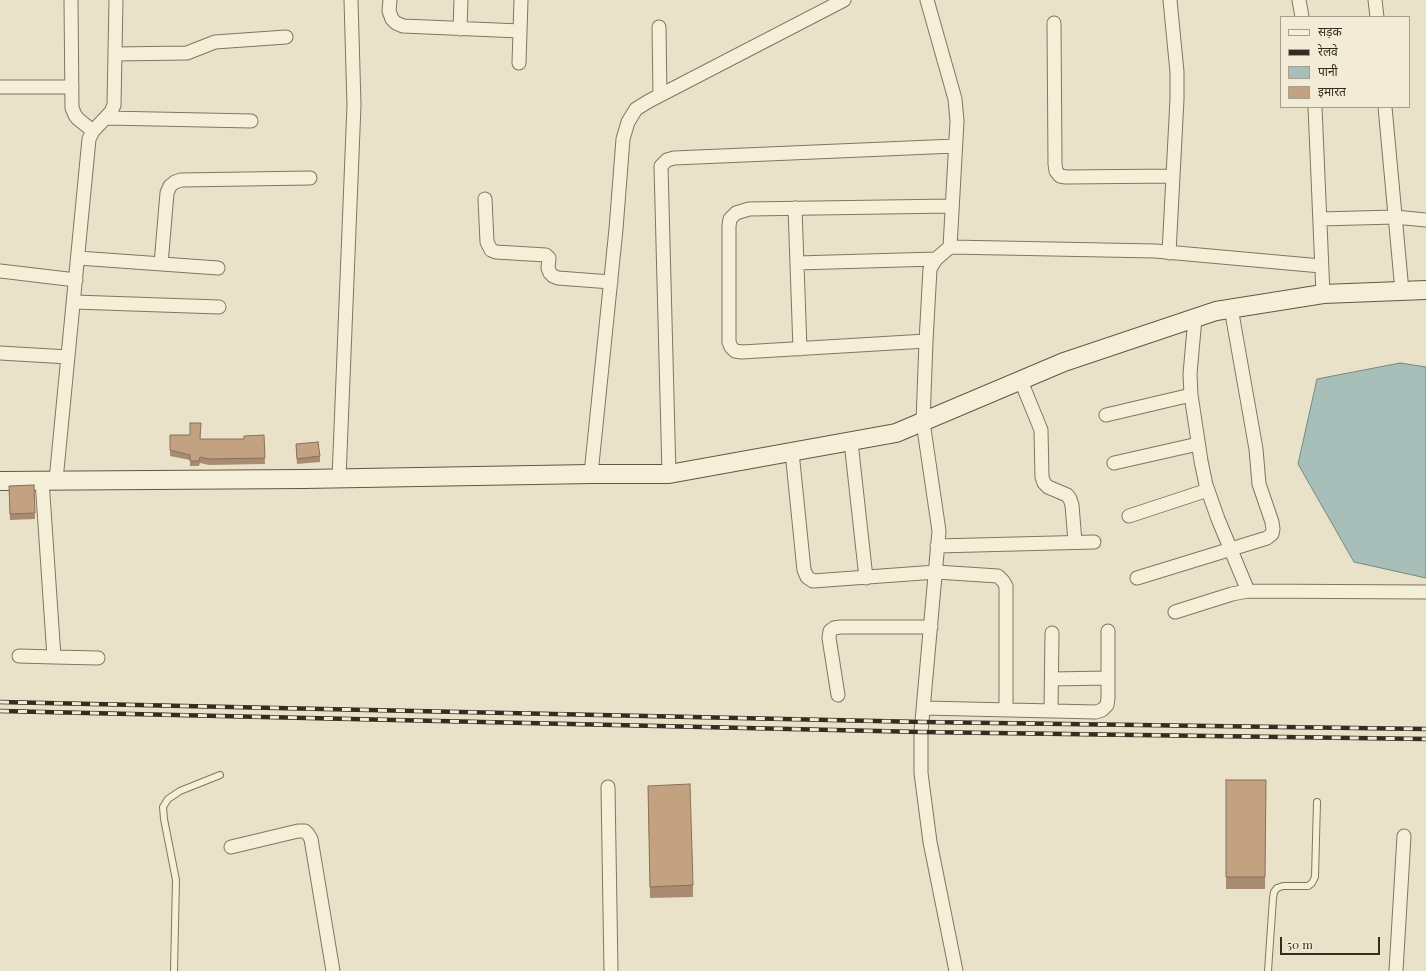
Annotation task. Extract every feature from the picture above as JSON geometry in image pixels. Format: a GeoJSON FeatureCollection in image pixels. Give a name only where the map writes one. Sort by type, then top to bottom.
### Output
{"type":"FeatureCollection","features":[{"type":"Feature","properties":{"kind":"street"},"geometry":{"type":"LineString","coordinates":[[71,0],[72,108],[75,115],[93,131]]}},
{"type":"Feature","properties":{"kind":"street"},"geometry":{"type":"LineString","coordinates":[[54,657],[49,480],[68,356],[89,139],[93,131],[107,118],[114,105],[116,0]]}},
{"type":"Feature","properties":{"kind":"street"},"geometry":{"type":"LineString","coordinates":[[339,478],[354,105],[351,0]]}},
{"type":"Feature","properties":{"kind":"street"},"geometry":{"type":"LineString","coordinates":[[390,0],[389,11],[392,19],[396,23],[404,26],[520,31]]}},
{"type":"Feature","properties":{"kind":"street"},"geometry":{"type":"LineString","coordinates":[[460,29],[461,0]]}},
{"type":"Feature","properties":{"kind":"street"},"geometry":{"type":"LineString","coordinates":[[518,63],[521,0]]}},
{"type":"Feature","properties":{"kind":"street"},"geometry":{"type":"LineString","coordinates":[[590,474],[616,229],[622,138],[628,122],[636,109],[660,95],[844,0]]}},
{"type":"Feature","properties":{"kind":"street"},"geometry":{"type":"LineString","coordinates":[[927,0],[955,99],[957,121],[950,247]]}},
{"type":"Feature","properties":{"kind":"street"},"geometry":{"type":"LineString","coordinates":[[1169,252],[1177,93],[1170,0]]}},
{"type":"Feature","properties":{"kind":"street"},"geometry":{"type":"LineString","coordinates":[[1300,0],[1302,16]]}},
{"type":"Feature","properties":{"kind":"street"},"geometry":{"type":"LineString","coordinates":[[1376,0],[1377,16]]}},
{"type":"Feature","properties":{"kind":"street"},"geometry":{"type":"LineString","coordinates":[[1054,23],[1056,171],[1060,176],[1066,177],[1173,176]]}},
{"type":"Feature","properties":{"kind":"street"},"geometry":{"type":"LineString","coordinates":[[659,27],[660,95]]}},
{"type":"Feature","properties":{"kind":"street"},"geometry":{"type":"LineString","coordinates":[[115,54],[187,53],[215,42],[286,37]]}},
{"type":"Feature","properties":{"kind":"street"},"geometry":{"type":"LineString","coordinates":[[0,87],[72,87]]}},
{"type":"Feature","properties":{"kind":"street"},"geometry":{"type":"LineString","coordinates":[[1315,108],[1323,294]]}},
{"type":"Feature","properties":{"kind":"street"},"geometry":{"type":"LineString","coordinates":[[1385,108],[1402,291]]}},
{"type":"Feature","properties":{"kind":"street"},"geometry":{"type":"LineString","coordinates":[[107,118],[251,121]]}},
{"type":"Feature","properties":{"kind":"street"},"geometry":{"type":"LineString","coordinates":[[669,474],[661,166],[667,160],[674,158],[955,146]]}},
{"type":"Feature","properties":{"kind":"street"},"geometry":{"type":"LineString","coordinates":[[161,264],[167,193],[170,186],[175,182],[182,180],[310,178]]}},
{"type":"Feature","properties":{"kind":"street"},"geometry":{"type":"LineString","coordinates":[[485,199],[487,242],[491,250],[496,252],[546,254],[549,258],[550,273],[553,276],[610,282]]}},
{"type":"Feature","properties":{"kind":"street"},"geometry":{"type":"LineString","coordinates":[[926,341],[800,349],[742,352],[735,351],[729,342],[730,219],[736,213],[749,209],[952,206]]}},
{"type":"Feature","properties":{"kind":"street"},"geometry":{"type":"LineString","coordinates":[[795,208],[800,349]]}},
{"type":"Feature","properties":{"kind":"street"},"geometry":{"type":"LineString","coordinates":[[1320,219],[1395,217],[1426,220]]}},
{"type":"Feature","properties":{"kind":"street"},"geometry":{"type":"LineString","coordinates":[[956,971],[930,842],[921,773],[921,732],[939,531],[923,422],[930,269],[936,259],[950,247],[1155,251],[1321,266]]}},
{"type":"Feature","properties":{"kind":"street"},"geometry":{"type":"LineString","coordinates":[[78,258],[218,268]]}},
{"type":"Feature","properties":{"kind":"street"},"geometry":{"type":"LineString","coordinates":[[797,263],[936,259]]}},
{"type":"Feature","properties":{"kind":"street"},"geometry":{"type":"LineString","coordinates":[[0,271],[76,280]]}},
{"type":"Feature","properties":{"kind":"street"},"geometry":{"type":"LineString","coordinates":[[0,481],[669,474],[896,434],[1064,362],[1216,311],[1323,294],[1426,290]]}},
{"type":"Feature","properties":{"kind":"street"},"geometry":{"type":"LineString","coordinates":[[74,302],[219,307]]}},
{"type":"Feature","properties":{"kind":"street"},"geometry":{"type":"LineString","coordinates":[[1137,578],[1267,538],[1272,534],[1273,528],[1259,484],[1256,449],[1231,308]]}},
{"type":"Feature","properties":{"kind":"street"},"geometry":{"type":"LineString","coordinates":[[1195,318],[1190,374],[1191,395],[1201,461],[1208,490],[1218,519],[1248,591]]}},
{"type":"Feature","properties":{"kind":"street"},"geometry":{"type":"LineString","coordinates":[[0,353],[68,356]]}},
{"type":"Feature","properties":{"kind":"street"},"geometry":{"type":"LineString","coordinates":[[1021,381],[1041,430],[1042,477],[1044,483],[1048,487],[1068,495],[1072,505],[1075,542]]}},
{"type":"Feature","properties":{"kind":"street"},"geometry":{"type":"LineString","coordinates":[[1106,415],[1191,395]]}},
{"type":"Feature","properties":{"kind":"street"},"geometry":{"type":"LineString","coordinates":[[851,442],[866,578]]}},
{"type":"Feature","properties":{"kind":"street"},"geometry":{"type":"LineString","coordinates":[[1114,463],[1198,444]]}},
{"type":"Feature","properties":{"kind":"street"},"geometry":{"type":"LineString","coordinates":[[792,452],[804,570],[807,577],[813,581],[936,572],[998,576],[1004,581],[1006,586],[1006,710]]}},
{"type":"Feature","properties":{"kind":"street"},"geometry":{"type":"LineString","coordinates":[[1129,516],[1208,490]]}},
{"type":"Feature","properties":{"kind":"street"},"geometry":{"type":"LineString","coordinates":[[938,546],[1094,542]]}},
{"type":"Feature","properties":{"kind":"street"},"geometry":{"type":"LineString","coordinates":[[1175,612],[1232,594],[1248,591],[1426,592]]}},
{"type":"Feature","properties":{"kind":"street"},"geometry":{"type":"LineString","coordinates":[[838,695],[829,638],[830,632],[834,628],[930,627]]}},
{"type":"Feature","properties":{"kind":"street"},"geometry":{"type":"LineString","coordinates":[[924,708],[1096,712],[1102,710],[1107,705],[1108,631]]}},
{"type":"Feature","properties":{"kind":"street"},"geometry":{"type":"LineString","coordinates":[[1052,633],[1052,711]]}},
{"type":"Feature","properties":{"kind":"street"},"geometry":{"type":"LineString","coordinates":[[18,656],[98,658]]}},
{"type":"Feature","properties":{"kind":"street"},"geometry":{"type":"LineString","coordinates":[[1052,679],[1108,678]]}},
{"type":"Feature","properties":{"kind":"street"},"geometry":{"type":"LineString","coordinates":[[608,787],[611,971]]}},
{"type":"Feature","properties":{"kind":"street"},"geometry":{"type":"LineString","coordinates":[[231,847],[298,831],[305,831],[308,834],[311,839],[333,971]]}},
{"type":"Feature","properties":{"kind":"street"},"geometry":{"type":"LineString","coordinates":[[1396,971],[1404,836]]}},
{"type":"Feature","properties":{"kind":"lane"},"geometry":{"type":"LineString","coordinates":[[174,971],[176,880],[163,807],[168,799],[180,791],[220,775]]}},
{"type":"Feature","properties":{"kind":"lane"},"geometry":{"type":"LineString","coordinates":[[1268,971],[1274,892],[1277,888],[1283,886],[1308,886],[1316,877],[1317,802]]}},
{"type":"Feature","properties":{"kind":"water"},"geometry":{"type":"Polygon","coordinates":[[[1400,363],[1426,367],[1426,578],[1354,562],[1298,464],[1317,379],[1400,363]]]}},
{"type":"Feature","properties":{"kind":"building"},"geometry":{"type":"Polygon","coordinates":[[[190,423],[201,423],[200,439],[244,439],[244,436],[264,435],[265,458],[209,459],[200,457],[199,461],[190,461],[190,455],[170,450],[170,435],[190,435],[190,423]]]}},
{"type":"Feature","properties":{"kind":"building"},"geometry":{"type":"Polygon","coordinates":[[[318,442],[320,456],[297,459],[296,444],[318,442]]]}},
{"type":"Feature","properties":{"kind":"building"},"geometry":{"type":"Polygon","coordinates":[[[34,485],[35,513],[10,514],[9,486],[34,485]]]}},
{"type":"Feature","properties":{"kind":"building"},"geometry":{"type":"Polygon","coordinates":[[[1226,780],[1266,780],[1265,877],[1226,877],[1226,780]]]}},
{"type":"Feature","properties":{"kind":"building"},"geometry":{"type":"Polygon","coordinates":[[[690,784],[693,885],[650,887],[648,786],[690,784]]]}},
{"type":"Feature","properties":{"kind":"railway"},"geometry":{"type":"LineString","coordinates":[[0,702],[922,722],[1426,729]]}},
{"type":"Feature","properties":{"kind":"railway"},"geometry":{"type":"LineString","coordinates":[[0,711],[921,732],[1426,739]]}}]}
